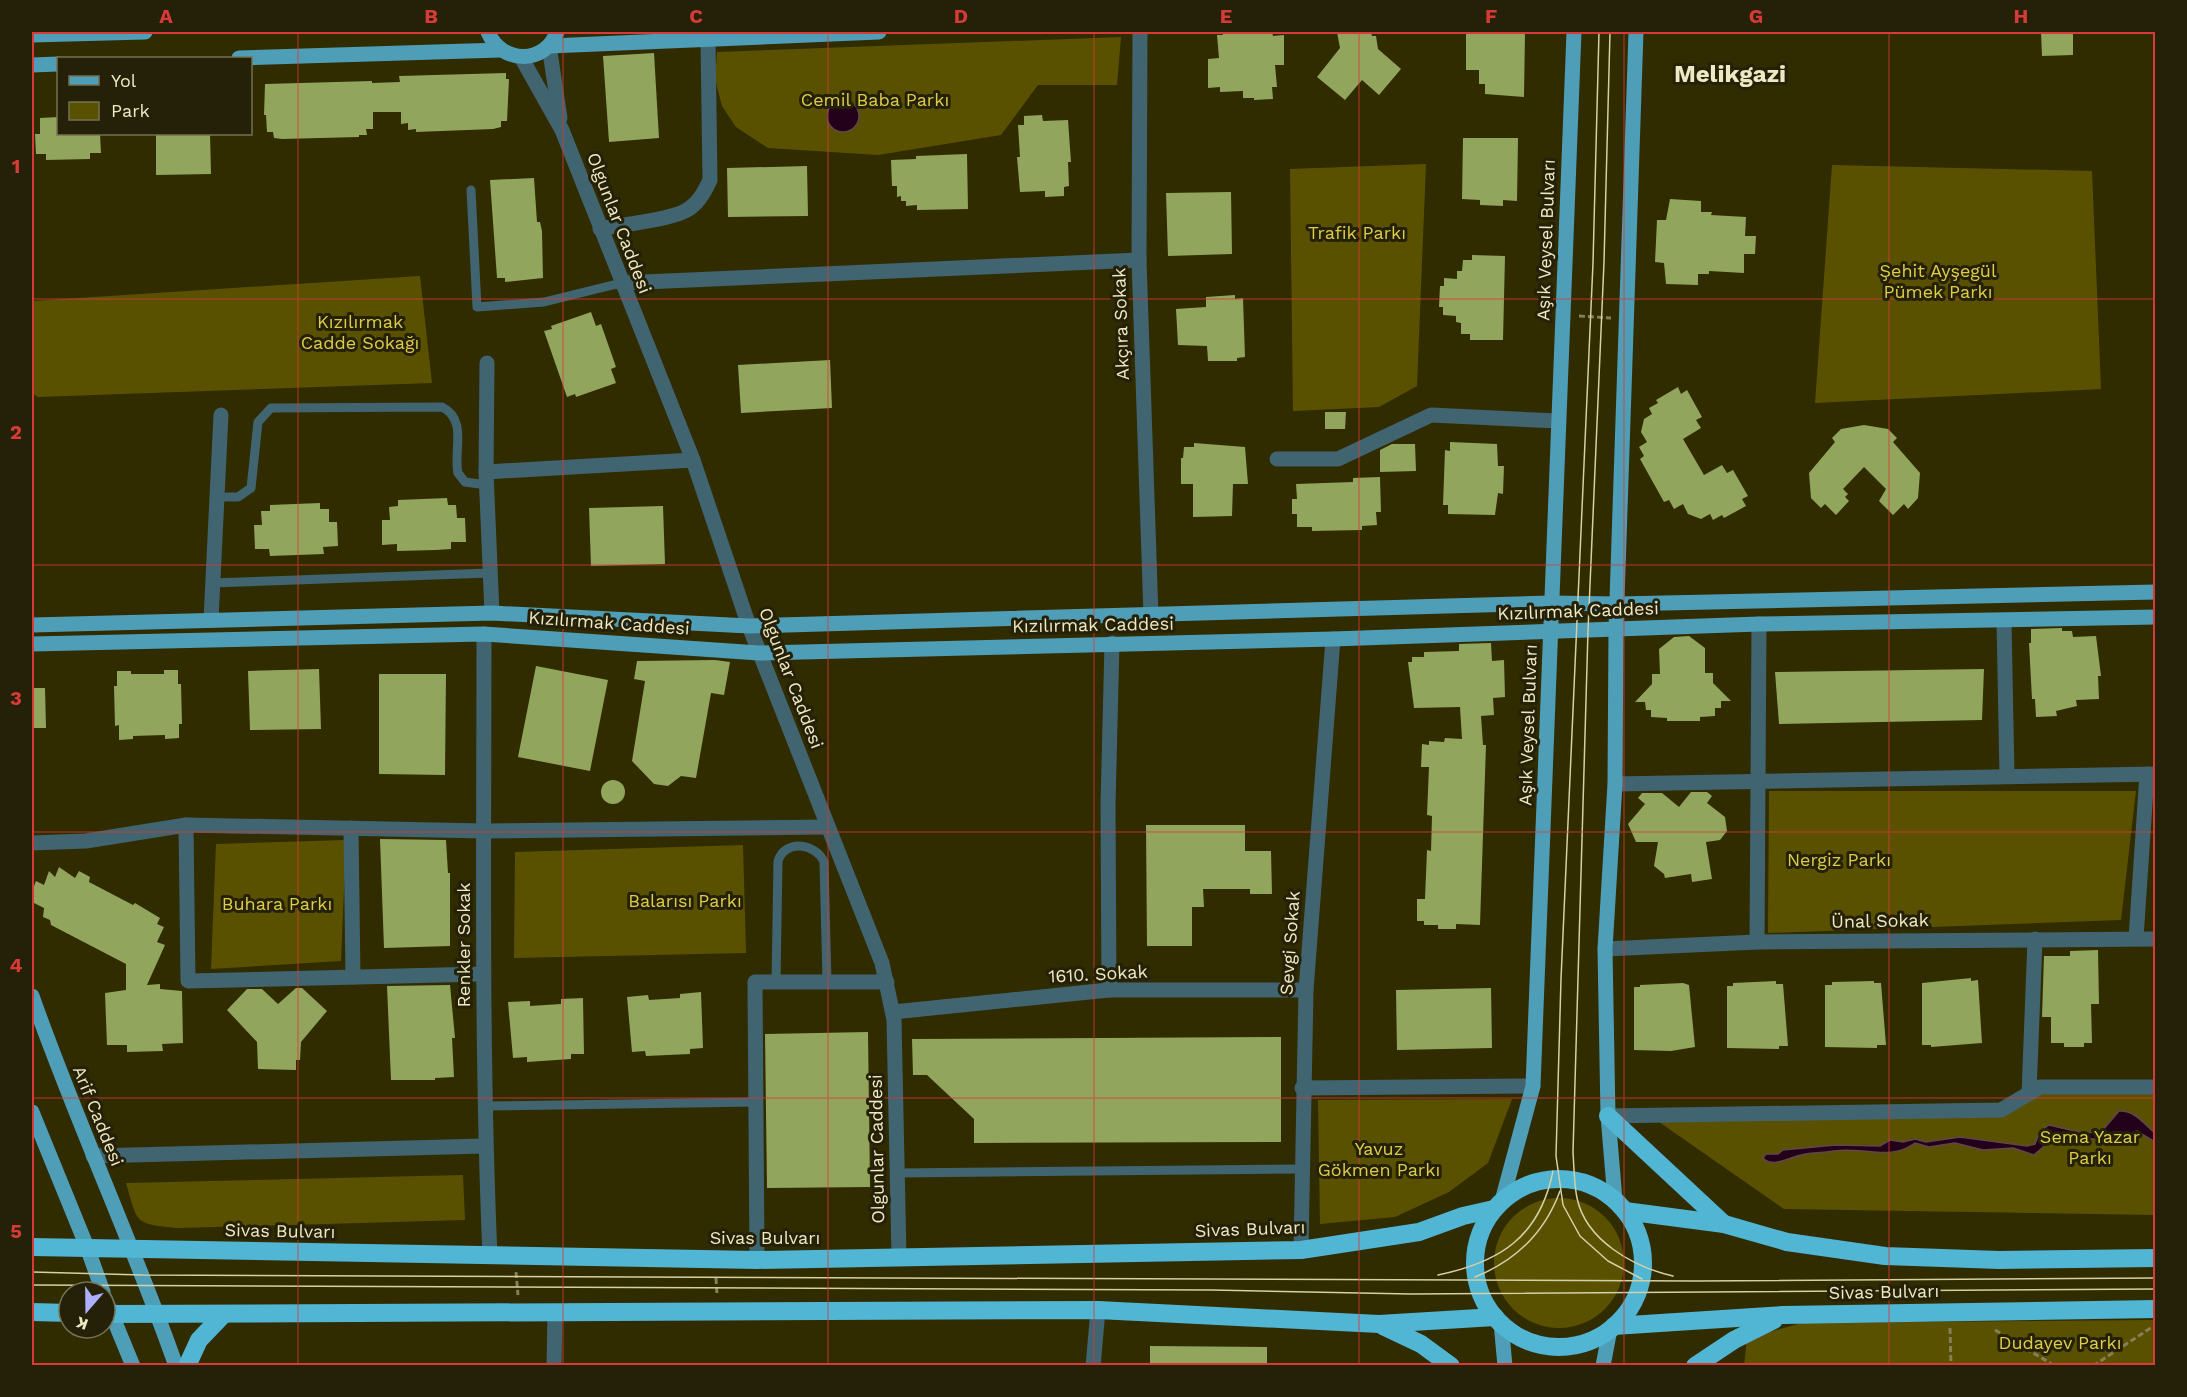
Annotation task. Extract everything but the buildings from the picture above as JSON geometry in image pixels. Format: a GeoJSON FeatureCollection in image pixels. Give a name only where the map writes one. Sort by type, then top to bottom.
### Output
{"type":"FeatureCollection","features":[{"type":"Feature","properties":{"kind":"highway"},"geometry":{"type":"LineString","coordinates":[[1608,1116],[1724,1224]]}},
{"type":"Feature","properties":{"kind":"highway"},"geometry":{"type":"LineString","coordinates":[[1552,1180],[1569,1180],[1588,1184],[1620,1206],[1639,1236],[1643,1268],[1632,1304],[1612,1328],[1590,1341],[1560,1347],[1529,1341],[1498,1320],[1480,1294],[1474,1270],[1478,1238],[1498,1205],[1528,1185],[1552,1180]]}},
{"type":"Feature","properties":{"kind":"highway","name":"Sivas Bulvarı"},"geometry":{"type":"LineString","coordinates":[[32,1247],[757,1260],[1301,1250],[1419,1232],[1498,1205]]}},
{"type":"Feature","properties":{"kind":"highway","name":"Sivas Bulvarı"},"geometry":{"type":"LineString","coordinates":[[1620,1206],[1724,1224],[1787,1242],[1885,1256],[1999,1260],[2156,1258]]}},
{"type":"Feature","properties":{"kind":"highway","name":"Sivas Bulvarı"},"geometry":{"type":"LineString","coordinates":[[1612,1328],[1783,1315],[2156,1309]]}},
{"type":"Feature","properties":{"kind":"highway"},"geometry":{"type":"LineString","coordinates":[[117,1310],[158,1315],[223,1315],[1098,1310],[1379,1324],[1498,1320]]}},
{"type":"Feature","properties":{"kind":"highway"},"geometry":{"type":"LineString","coordinates":[[32,1312],[57,1313]]}},
{"type":"Feature","properties":{"kind":"highway"},"geometry":{"type":"LineString","coordinates":[[188,1365],[198,1340],[223,1315]]}},
{"type":"Feature","properties":{"kind":"highway"},"geometry":{"type":"LineString","coordinates":[[1695,1365],[1734,1340],[1783,1315]]}},
{"type":"Feature","properties":{"kind":"highway"},"geometry":{"type":"LineString","coordinates":[[1379,1324],[1421,1344],[1451,1365]]}},
{"type":"Feature","properties":{"kind":"main road"},"geometry":{"type":"LineString","coordinates":[[32,35],[145,32]]}},
{"type":"Feature","properties":{"kind":"main road"},"geometry":{"type":"LineString","coordinates":[[488,32],[501,50]]}},
{"type":"Feature","properties":{"kind":"main road"},"geometry":{"type":"LineString","coordinates":[[252,58],[501,50],[521,57],[540,52],[549,46],[557,32]]}},
{"type":"Feature","properties":{"kind":"main road"},"geometry":{"type":"LineString","coordinates":[[549,46],[879,32]]}},
{"type":"Feature","properties":{"kind":"main road","name":"Aşık Veysel Bulvarı"},"geometry":{"type":"LineString","coordinates":[[1498,1205],[1533,1086],[1574,32]]}},
{"type":"Feature","properties":{"kind":"main road"},"geometry":{"type":"LineString","coordinates":[[1620,1206],[1608,1116],[1605,948],[1615,784],[1616,629],[1636,32]]}},
{"type":"Feature","properties":{"kind":"main road"},"geometry":{"type":"LineString","coordinates":[[32,65],[57,64]]}},
{"type":"Feature","properties":{"kind":"main road","name":"Kızılırmak Caddesi"},"geometry":{"type":"LineString","coordinates":[[32,625],[492,613],[749,626],[1550,603],[1618,604],[2156,592]]}},
{"type":"Feature","properties":{"kind":"main road","name":"Kızılırmak Caddesi"},"geometry":{"type":"LineString","coordinates":[[32,644],[484,634],[759,653],[1552,633],[1759,624],[2156,618]]}},
{"type":"Feature","properties":{"kind":"main road","name":"Arif Caddesi"},"geometry":{"type":"LineString","coordinates":[[32,996],[176,1365]]}},
{"type":"Feature","properties":{"kind":"main road"},"geometry":{"type":"LineString","coordinates":[[32,1113],[99,1280]]}},
{"type":"Feature","properties":{"kind":"main road"},"geometry":{"type":"LineString","coordinates":[[1498,1320],[1505,1365]]}},
{"type":"Feature","properties":{"kind":"main road"},"geometry":{"type":"LineString","coordinates":[[1603,1365],[1612,1328]]}},
{"type":"Feature","properties":{"kind":"main road"},"geometry":{"type":"LineString","coordinates":[[117,1331],[133,1365]]}},
{"type":"Feature","properties":{"kind":"street","name":"Akçıra Sokak"},"geometry":{"type":"LineString","coordinates":[[1140,32],[1139,260],[1150,616]]}},
{"type":"Feature","properties":{"kind":"street"},"geometry":{"type":"LineString","coordinates":[[600,229],[682,213],[699,200],[705,191],[710,180],[708,39]]}},
{"type":"Feature","properties":{"kind":"street"},"geometry":{"type":"LineString","coordinates":[[549,46],[562,130]]}},
{"type":"Feature","properties":{"kind":"street"},"geometry":{"type":"LineString","coordinates":[[521,57],[562,130]]}},
{"type":"Feature","properties":{"kind":"street","name":"Olgunlar Caddesi"},"geometry":{"type":"LineString","coordinates":[[562,130],[693,460],[759,653],[873,938],[887,982],[893,1012],[899,1257]]}},
{"type":"Feature","properties":{"kind":"street"},"geometry":{"type":"LineString","coordinates":[[621,282],[1139,260]]}},
{"type":"Feature","properties":{"kind":"street"},"geometry":{"type":"LineString","coordinates":[[487,363],[487,478],[492,613]]}},
{"type":"Feature","properties":{"kind":"street"},"geometry":{"type":"LineString","coordinates":[[211,620],[221,415]]}},
{"type":"Feature","properties":{"kind":"street"},"geometry":{"type":"LineString","coordinates":[[1277,459],[1338,459],[1431,415],[1558,421]]}},
{"type":"Feature","properties":{"kind":"street"},"geometry":{"type":"LineString","coordinates":[[487,478],[693,460]]}},
{"type":"Feature","properties":{"kind":"street"},"geometry":{"type":"LineString","coordinates":[[2004,621],[2007,776]]}},
{"type":"Feature","properties":{"kind":"street"},"geometry":{"type":"LineString","coordinates":[[1757,942],[1756,781],[1759,624]]}},
{"type":"Feature","properties":{"kind":"street","name":"Renkler Sokak"},"geometry":{"type":"LineString","coordinates":[[484,634],[483,974],[485,1146],[490,1256]]}},
{"type":"Feature","properties":{"kind":"street","name":"Sevgi Sokak"},"geometry":{"type":"LineString","coordinates":[[1301,1250],[1302,1088],[1306,990],[1333,639]]}},
{"type":"Feature","properties":{"kind":"street"},"geometry":{"type":"LineString","coordinates":[[1109,990],[1108,805],[1112,643]]}},
{"type":"Feature","properties":{"kind":"street"},"geometry":{"type":"LineString","coordinates":[[1615,784],[2151,774],[2136,938]]}},
{"type":"Feature","properties":{"kind":"street"},"geometry":{"type":"LineString","coordinates":[[32,843],[86,840],[186,825],[484,831],[827,827]]}},
{"type":"Feature","properties":{"kind":"street"},"geometry":{"type":"LineString","coordinates":[[186,825],[188,981],[483,974]]}},
{"type":"Feature","properties":{"kind":"street"},"geometry":{"type":"LineString","coordinates":[[351,828],[353,977]]}},
{"type":"Feature","properties":{"kind":"street"},"geometry":{"type":"LineString","coordinates":[[2029,1094],[2036,939]]}},
{"type":"Feature","properties":{"kind":"street","name":"Ünal Sokak"},"geometry":{"type":"LineString","coordinates":[[1605,948],[1757,942],[2156,939]]}},
{"type":"Feature","properties":{"kind":"street"},"geometry":{"type":"LineString","coordinates":[[757,1260],[755,982],[887,982]]}},
{"type":"Feature","properties":{"kind":"street","name":"1610. Sokak"},"geometry":{"type":"LineString","coordinates":[[893,1012],[1109,990],[1306,990]]}},
{"type":"Feature","properties":{"kind":"street"},"geometry":{"type":"LineString","coordinates":[[1302,1088],[1533,1086]]}},
{"type":"Feature","properties":{"kind":"street"},"geometry":{"type":"LineString","coordinates":[[1608,1116],[2001,1110],[2040,1087],[2156,1087]]}},
{"type":"Feature","properties":{"kind":"street"},"geometry":{"type":"LineString","coordinates":[[93,1156],[485,1146]]}},
{"type":"Feature","properties":{"kind":"street"},"geometry":{"type":"LineString","coordinates":[[1093,1365],[1098,1310]]}},
{"type":"Feature","properties":{"kind":"street"},"geometry":{"type":"LineString","coordinates":[[554,1365],[555,1312]]}},
{"type":"Feature","properties":{"kind":"lane"},"geometry":{"type":"LineString","coordinates":[[471,190],[477,307],[544,302],[621,282]]}},
{"type":"Feature","properties":{"kind":"lane"},"geometry":{"type":"LineString","coordinates":[[217,497],[238,497],[251,489],[258,422],[271,408],[442,408],[452,413],[458,424],[458,473],[465,482],[487,478]]}},
{"type":"Feature","properties":{"kind":"lane"},"geometry":{"type":"LineString","coordinates":[[212,583],[490,573]]}},
{"type":"Feature","properties":{"kind":"lane"},"geometry":{"type":"LineString","coordinates":[[776,982],[780,855],[787,848],[801,847],[811,848],[822,858],[827,982]]}},
{"type":"Feature","properties":{"kind":"lane"},"geometry":{"type":"LineString","coordinates":[[822,858],[836,850]]}},
{"type":"Feature","properties":{"kind":"lane"},"geometry":{"type":"LineString","coordinates":[[485,1106],[757,1102]]}},
{"type":"Feature","properties":{"kind":"lane"},"geometry":{"type":"LineString","coordinates":[[897,1173],[1302,1169]]}},
{"type":"Feature","properties":{"kind":"path"},"geometry":{"type":"LineString","coordinates":[[1562,314],[1627,319]]}},
{"type":"Feature","properties":{"kind":"path"},"geometry":{"type":"LineString","coordinates":[[514,1257],[519,1312]]}},
{"type":"Feature","properties":{"kind":"path"},"geometry":{"type":"LineString","coordinates":[[715,1259],[718,1312]]}},
{"type":"Feature","properties":{"kind":"path"},"geometry":{"type":"LineString","coordinates":[[1949,1312],[1951,1365]]}},
{"type":"Feature","properties":{"kind":"path"},"geometry":{"type":"LineString","coordinates":[[2093,1365],[2156,1325]]}},
{"type":"Feature","properties":{"kind":"path"},"geometry":{"type":"LineString","coordinates":[[1995,1330],[2055,1365]]}},
{"type":"Feature","properties":{"kind":"green space","name":"Cemil Baba Parkı"},"geometry":{"type":"Polygon","coordinates":[[[1121,37],[1117,85],[1038,85],[1001,135],[878,155],[768,148],[736,127],[722,106],[715,79],[717,52],[1121,37]]]}},
{"type":"Feature","properties":{"kind":"green space","name":"Trafik Parkı"},"geometry":{"type":"Polygon","coordinates":[[[1426,164],[1417,386],[1379,407],[1293,411],[1290,169],[1426,164]]]}},
{"type":"Feature","properties":{"kind":"green space","name":"Şehit Ayşegül Pümek Parkı"},"geometry":{"type":"Polygon","coordinates":[[[1832,165],[2092,171],[2101,389],[1815,403],[1832,165]]]}},
{"type":"Feature","properties":{"kind":"green space","name":"Kızılırmak Cadde Sokağı"},"geometry":{"type":"Polygon","coordinates":[[[420,276],[432,383],[38,397],[32,393],[32,301],[420,276]]]}},
{"type":"Feature","properties":{"kind":"green space","name":"Nergiz Parkı"},"geometry":{"type":"Polygon","coordinates":[[[1769,791],[2136,791],[2121,920],[1768,933],[1769,791]]]}},
{"type":"Feature","properties":{"kind":"green space","name":"Buhara Parkı"},"geometry":{"type":"Polygon","coordinates":[[[346,840],[341,961],[211,969],[216,844],[346,840]]]}},
{"type":"Feature","properties":{"kind":"green space","name":"Balarısı Parkı"},"geometry":{"type":"Polygon","coordinates":[[[743,845],[746,953],[514,958],[515,852],[743,845]]]}},
{"type":"Feature","properties":{"kind":"green space","name":"Sema Yazar Parkı"},"geometry":{"type":"Polygon","coordinates":[[[2155,1081],[2155,1215],[1784,1209],[1659,1122],[2015,1105],[2040,1083],[2155,1081]]]}},
{"type":"Feature","properties":{"kind":"green space","name":"Yavuz Gökmen Parkı"},"geometry":{"type":"Polygon","coordinates":[[[1512,1099],[1488,1163],[1449,1192],[1395,1217],[1320,1224],[1318,1100],[1512,1099]]]}},
{"type":"Feature","properties":{"kind":"green space"},"geometry":{"type":"Polygon","coordinates":[[[463,1175],[465,1220],[178,1228],[153,1225],[140,1219],[133,1207],[126,1183],[463,1175]]]}},
{"type":"Feature","properties":{"kind":"green space"},"geometry":{"type":"Polygon","coordinates":[[[1559,1198],[1584,1203],[1605,1217],[1619,1238],[1624,1263],[1619,1288],[1605,1309],[1584,1323],[1559,1328],[1534,1323],[1513,1309],[1499,1288],[1494,1263],[1499,1238],[1513,1217],[1534,1203],[1559,1198]]]}},
{"type":"Feature","properties":{"kind":"green space","name":"Dudayev Parkı"},"geometry":{"type":"Polygon","coordinates":[[[2155,1320],[2155,1365],[1744,1366],[1747,1338],[1802,1323],[2155,1320]]]}},
{"type":"Feature","properties":{"kind":"shaded area"},"geometry":{"type":"Polygon","coordinates":[[[843,100],[854,105],[859,116],[854,127],[843,132],[832,127],[827,116],[832,105],[843,100]]]}},
{"type":"Feature","properties":{"kind":"shaded area"},"geometry":{"type":"Polygon","coordinates":[[[2119,1111],[2125,1111],[2139,1118],[2155,1133],[2155,1142],[2137,1131],[2112,1140],[2074,1138],[2059,1133],[2034,1155],[2013,1148],[1983,1150],[1955,1143],[1929,1147],[1915,1143],[1905,1149],[1886,1153],[1845,1150],[1805,1154],[1776,1162],[1763,1158],[1766,1154],[1778,1154],[1783,1150],[1835,1145],[1880,1146],[1890,1140],[1903,1142],[1915,1139],[1926,1142],[1960,1137],[2027,1146],[2035,1144],[2040,1131],[2049,1125],[2083,1133],[2101,1132],[2119,1111]]]}},
{"type":"Feature","properties":{"kind":"tram line"},"geometry":{"type":"LineString","coordinates":[[1599,32],[1593,263],[1561,979],[1556,1156],[1563,1205],[1580,1236],[1608,1261],[1642,1279]]}},
{"type":"Feature","properties":{"kind":"tram line"},"geometry":{"type":"LineString","coordinates":[[1610,32],[1604,262],[1588,631],[1573,1152],[1577,1198],[1590,1227],[1614,1250],[1628,1259],[1673,1276]]}},
{"type":"Feature","properties":{"kind":"tram line"},"geometry":{"type":"LineString","coordinates":[[1438,1275],[1481,1262],[1499,1254],[1514,1242],[1528,1229],[1538,1213],[1547,1194],[1553,1171]]}},
{"type":"Feature","properties":{"kind":"tram line"},"geometry":{"type":"LineString","coordinates":[[1475,1277],[1503,1263],[1527,1243],[1546,1219],[1560,1191]]}},
{"type":"Feature","properties":{"kind":"tram line"},"geometry":{"type":"LineString","coordinates":[[32,1272],[143,1275],[1696,1281],[2156,1278]]}},
{"type":"Feature","properties":{"kind":"tram line"},"geometry":{"type":"LineString","coordinates":[[32,1285],[1213,1290],[1411,1294],[2156,1289]]}},
{"type":"Feature","properties":{"kind":"district","name":"Melikgazi"},"geometry":{"type":"Point","coordinates":[1730,74]}}]}
